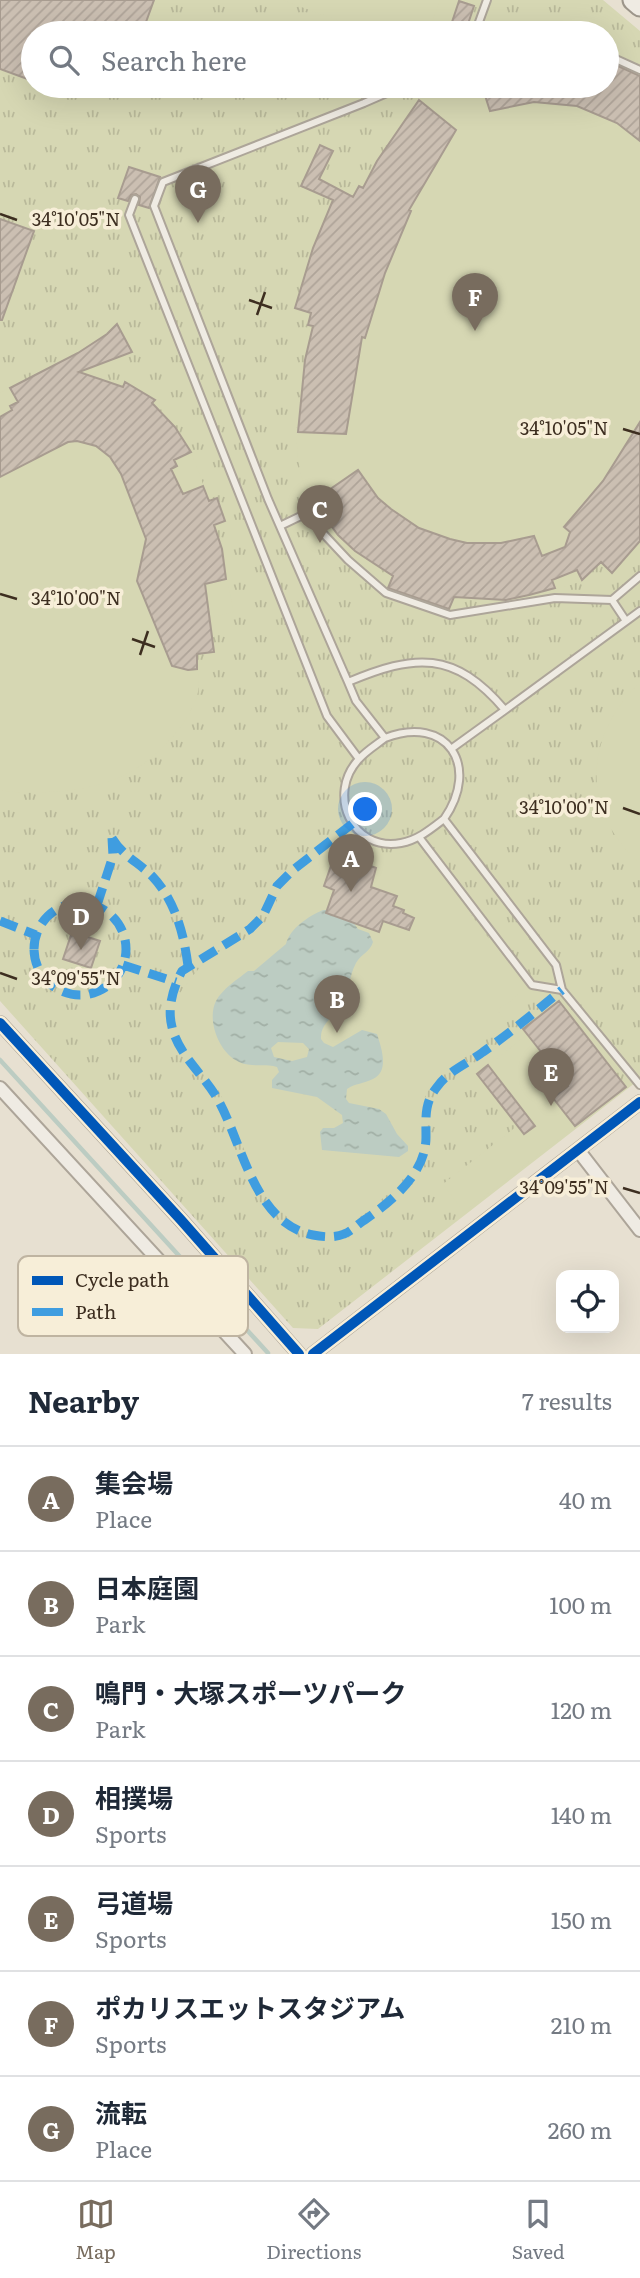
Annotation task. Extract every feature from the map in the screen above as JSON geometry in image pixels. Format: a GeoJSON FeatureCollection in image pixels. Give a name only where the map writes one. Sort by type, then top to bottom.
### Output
{"type":"FeatureCollection","features":[{"type":"Feature","properties":{"kind":"main road"},"geometry":{"type":"LineString","coordinates":[[633,0],[640,6]]}},
{"type":"Feature","properties":{"kind":"street"},"geometry":{"type":"LineString","coordinates":[[0,1023],[213,1256]]}},
{"type":"Feature","properties":{"kind":"street"},"geometry":{"type":"LineString","coordinates":[[0,1088],[155,1256]]}},
{"type":"Feature","properties":{"kind":"street"},"geometry":{"type":"LineString","coordinates":[[313,1354],[640,1102]]}},
{"type":"Feature","properties":{"kind":"street"},"geometry":{"type":"LineString","coordinates":[[579,1150],[640,1230]]}},
{"type":"Feature","properties":{"kind":"street"},"geometry":{"type":"LineString","coordinates":[[248,1296],[299,1354]]}},
{"type":"Feature","properties":{"kind":"street"},"geometry":{"type":"LineString","coordinates":[[228,1336],[245,1354]]}},
{"type":"Feature","properties":{"kind":"lane"},"geometry":{"type":"LineString","coordinates":[[479,21],[487,0]]}},
{"type":"Feature","properties":{"kind":"lane"},"geometry":{"type":"LineString","coordinates":[[619,60],[640,70]]}},
{"type":"Feature","properties":{"kind":"lane"},"geometry":{"type":"LineString","coordinates":[[375,98],[163,182],[154,206],[280,526],[356,701],[384,738]]}},
{"type":"Feature","properties":{"kind":"lane"},"geometry":{"type":"LineString","coordinates":[[135,199],[130,215],[327,716],[359,759]]}},
{"type":"Feature","properties":{"kind":"lane"},"geometry":{"type":"LineString","coordinates":[[280,526],[305,514],[348,560],[386,593],[450,615],[555,598],[612,600],[640,576]]}},
{"type":"Feature","properties":{"kind":"lane"},"geometry":{"type":"LineString","coordinates":[[612,600],[626,621]]}},
{"type":"Feature","properties":{"kind":"lane"},"geometry":{"type":"LineString","coordinates":[[451,749],[640,611]]}},
{"type":"Feature","properties":{"kind":"lane"},"geometry":{"type":"LineString","coordinates":[[348,681],[405,662],[439,664],[471,676],[486,687],[505,710]]}},
{"type":"Feature","properties":{"kind":"lane"},"geometry":{"type":"LineString","coordinates":[[407,732],[425,733],[438,738],[451,749],[460,772],[457,798],[444,819],[419,837],[403,843],[375,842],[361,835],[346,813],[344,789],[348,775],[359,759],[384,738],[407,732]]}},
{"type":"Feature","properties":{"kind":"lane"},"geometry":{"type":"LineString","coordinates":[[444,819],[556,965],[562,990],[640,1085]]}},
{"type":"Feature","properties":{"kind":"lane"},"geometry":{"type":"LineString","coordinates":[[419,837],[532,985],[562,990]]}},
{"type":"Feature","properties":{"kind":"green space"},"geometry":{"type":"Polygon","coordinates":[[[0,0],[603,0],[640,31],[640,1079],[318,1329],[293,1328],[248,1278],[248,1256],[228,1256],[0,1001],[0,0]]]}},
{"type":"Feature","properties":{"kind":"green space"},"geometry":{"type":"Polygon","coordinates":[[[282,0],[440,0],[432,21],[340,21],[282,0]]]}},
{"type":"Feature","properties":{"kind":"green space"},"geometry":{"type":"Polygon","coordinates":[[[619,62],[640,72],[640,541],[612,573],[601,563],[576,583],[506,598],[471,598],[437,592],[404,581],[374,565],[346,544],[324,518],[306,488],[298,458],[297,425],[310,331],[295,308],[313,248],[339,189],[366,183],[396,132],[423,98],[619,98],[619,62]]]}},
{"type":"Feature","properties":{"kind":"green space"},"geometry":{"type":"Polygon","coordinates":[[[75,378],[117,384],[130,389],[154,406],[174,427],[195,462],[209,500],[217,498],[225,521],[214,526],[234,612],[210,618],[214,652],[197,655],[199,688],[195,702],[178,730],[151,758],[120,777],[104,783],[68,791],[36,793],[0,790],[0,393],[27,380],[75,378]]]}},
{"type":"Feature","properties":{"kind":"green space"},"geometry":{"type":"Polygon","coordinates":[[[640,682],[640,863],[620,842],[607,820],[599,797],[596,773],[608,726],[622,703],[640,682]]]}},
{"type":"Feature","properties":{"kind":"green space"},"geometry":{"type":"Polygon","coordinates":[[[346,838],[374,853],[420,851],[425,854],[522,982],[520,992],[497,1010],[507,1023],[437,1078],[429,1089],[420,1113],[421,1148],[411,1169],[378,1203],[354,1221],[345,1227],[321,1233],[300,1227],[281,1211],[264,1188],[219,1091],[182,1040],[174,1017],[177,999],[198,970],[214,954],[242,941],[264,924],[290,880],[346,838]]]}},
{"type":"Feature","properties":{"kind":"green space"},"geometry":{"type":"Polygon","coordinates":[[[559,1001],[626,1087],[464,1212],[443,1184],[517,1126],[477,1074],[527,1035],[523,1029],[559,1001]]]}},
{"type":"Feature","properties":{"kind":"water"},"geometry":{"type":"Polygon","coordinates":[[[323,910],[330,910],[353,922],[358,929],[369,933],[373,942],[356,963],[343,1001],[325,1025],[321,1039],[333,1047],[362,1030],[377,1034],[383,1058],[381,1070],[373,1079],[347,1089],[346,1099],[349,1103],[379,1109],[386,1114],[397,1134],[408,1146],[408,1151],[399,1157],[322,1150],[320,1132],[323,1128],[334,1128],[343,1123],[342,1115],[317,1097],[272,1088],[272,1080],[279,1072],[277,1067],[249,1065],[232,1058],[221,1044],[214,1027],[213,1009],[222,992],[248,971],[254,971],[286,944],[296,928],[306,919],[323,910]],[[278,1042],[271,1048],[274,1057],[292,1061],[307,1057],[309,1049],[303,1043],[278,1042]]]}},
{"type":"Feature","properties":{"kind":"building"},"geometry":{"type":"Polygon","coordinates":[[[0,0],[154,0],[146,21],[21,21],[21,77],[0,69],[0,0]]]}},
{"type":"Feature","properties":{"kind":"building"},"geometry":{"type":"Polygon","coordinates":[[[459,1],[474,6],[469,21],[452,21],[459,1]]]}},
{"type":"Feature","properties":{"kind":"building"},"geometry":{"type":"Polygon","coordinates":[[[619,66],[640,76],[640,141],[617,123],[577,106],[534,102],[490,111],[486,98],[619,98],[619,66]]]}},
{"type":"Feature","properties":{"kind":"building"},"geometry":{"type":"Polygon","coordinates":[[[419,100],[456,130],[409,210],[411,211],[385,273],[365,338],[362,337],[346,434],[298,432],[305,360],[313,326],[308,325],[311,313],[295,308],[313,248],[333,200],[301,186],[320,145],[333,151],[319,179],[353,197],[359,186],[363,188],[377,161],[419,100]]]}},
{"type":"Feature","properties":{"kind":"building"},"geometry":{"type":"Polygon","coordinates":[[[129,167],[160,177],[149,208],[139,205],[140,197],[136,194],[131,195],[128,201],[118,198],[129,167]]]}},
{"type":"Feature","properties":{"kind":"building"},"geometry":{"type":"Polygon","coordinates":[[[0,219],[34,231],[2,320],[0,320],[0,219]]]}},
{"type":"Feature","properties":{"kind":"building"},"geometry":{"type":"Polygon","coordinates":[[[117,324],[132,352],[79,372],[123,387],[125,382],[155,400],[152,403],[175,427],[191,452],[174,460],[177,466],[171,469],[183,494],[203,486],[209,501],[217,498],[225,521],[214,525],[222,549],[226,579],[205,584],[214,652],[197,654],[197,669],[172,666],[137,581],[146,539],[121,474],[110,457],[96,446],[77,441],[68,442],[0,477],[0,417],[12,410],[10,406],[18,402],[10,388],[78,353],[117,324]]]}},
{"type":"Feature","properties":{"kind":"building"},"geometry":{"type":"Polygon","coordinates":[[[640,422],[640,541],[612,573],[601,562],[582,580],[577,570],[552,580],[555,588],[529,595],[506,600],[454,597],[449,609],[388,588],[393,576],[355,551],[338,535],[313,501],[358,470],[378,498],[419,528],[467,543],[501,543],[534,536],[542,556],[565,547],[570,532],[564,527],[603,481],[640,422]]]}},
{"type":"Feature","properties":{"kind":"building"},"geometry":{"type":"Polygon","coordinates":[[[346,857],[376,868],[371,887],[397,896],[393,906],[414,918],[409,930],[383,921],[379,932],[326,913],[334,890],[324,886],[333,860],[344,864],[346,857]]]}},
{"type":"Feature","properties":{"kind":"building"},"geometry":{"type":"Polygon","coordinates":[[[72,932],[100,941],[91,968],[63,959],[72,932]]]}},
{"type":"Feature","properties":{"kind":"building"},"geometry":{"type":"Polygon","coordinates":[[[559,1001],[626,1087],[575,1126],[553,1098],[568,1086],[523,1029],[559,1001]]]}},
{"type":"Feature","properties":{"kind":"building"},"geometry":{"type":"Polygon","coordinates":[[[488,1065],[535,1126],[524,1134],[477,1074],[488,1065]]]}},
{"type":"Feature","properties":{"kind":"waterway"},"geometry":{"type":"LineString","coordinates":[[0,1060],[179,1256]]}},
{"type":"Feature","properties":{"kind":"waterway"},"geometry":{"type":"LineString","coordinates":[[248,1331],[268,1353]]}},
{"type":"Feature","properties":{"kind":"marked path"},"geometry":{"type":"LineString","coordinates":[[352,824],[293,870],[277,886],[263,916],[250,929],[182,971],[172,998],[170,1013],[175,1037],[217,1098],[252,1179],[276,1215],[293,1228],[329,1237],[347,1233],[376,1211],[397,1194],[414,1174],[425,1150],[428,1105],[442,1081],[562,990]]}},
{"type":"Feature","properties":{"kind":"marked path"},"geometry":{"type":"LineString","coordinates":[[112,838],[152,876],[167,896],[181,930],[188,966]]}},
{"type":"Feature","properties":{"kind":"marked path"},"geometry":{"type":"LineString","coordinates":[[97,905],[113,856],[112,838]]}},
{"type":"Feature","properties":{"kind":"marked path"},"geometry":{"type":"LineString","coordinates":[[80,903],[98,907],[113,916],[122,931],[126,949],[122,967],[113,982],[98,991],[80,995],[62,991],[47,982],[38,967],[34,949],[38,931],[47,916],[62,907],[80,903]]}},
{"type":"Feature","properties":{"kind":"marked path"},"geometry":{"type":"LineString","coordinates":[[0,921],[36,935]]}},
{"type":"Feature","properties":{"kind":"marked path"},"geometry":{"type":"LineString","coordinates":[[123,965],[176,982]]}},
{"type":"Feature","properties":{"kind":"cycle path"},"geometry":{"type":"LineString","coordinates":[[0,1023],[213,1256]]}},
{"type":"Feature","properties":{"kind":"cycle path"},"geometry":{"type":"LineString","coordinates":[[313,1354],[640,1102]]}},
{"type":"Feature","properties":{"kind":"cycle path"},"geometry":{"type":"LineString","coordinates":[[248,1296],[299,1354]]}},
{"type":"Feature","properties":{"kind":"place","name":"流転"},"geometry":{"type":"Point","coordinates":[198,223]}},
{"type":"Feature","properties":{"kind":"place","name":"ポカリスエットスタジアム"},"geometry":{"type":"Point","coordinates":[475,331]}},
{"type":"Feature","properties":{"kind":"place","name":"鳴門・大塚スポーツパーク"},"geometry":{"type":"Point","coordinates":[320,543]}},
{"type":"Feature","properties":{"kind":"place","name":"集会場"},"geometry":{"type":"Point","coordinates":[351,892]}},
{"type":"Feature","properties":{"kind":"place","name":"相撲場"},"geometry":{"type":"Point","coordinates":[81,950]}},
{"type":"Feature","properties":{"kind":"place","name":"日本庭園"},"geometry":{"type":"Point","coordinates":[337,1033]}},
{"type":"Feature","properties":{"kind":"place","name":"弓道場"},"geometry":{"type":"Point","coordinates":[551,1106]}}]}
